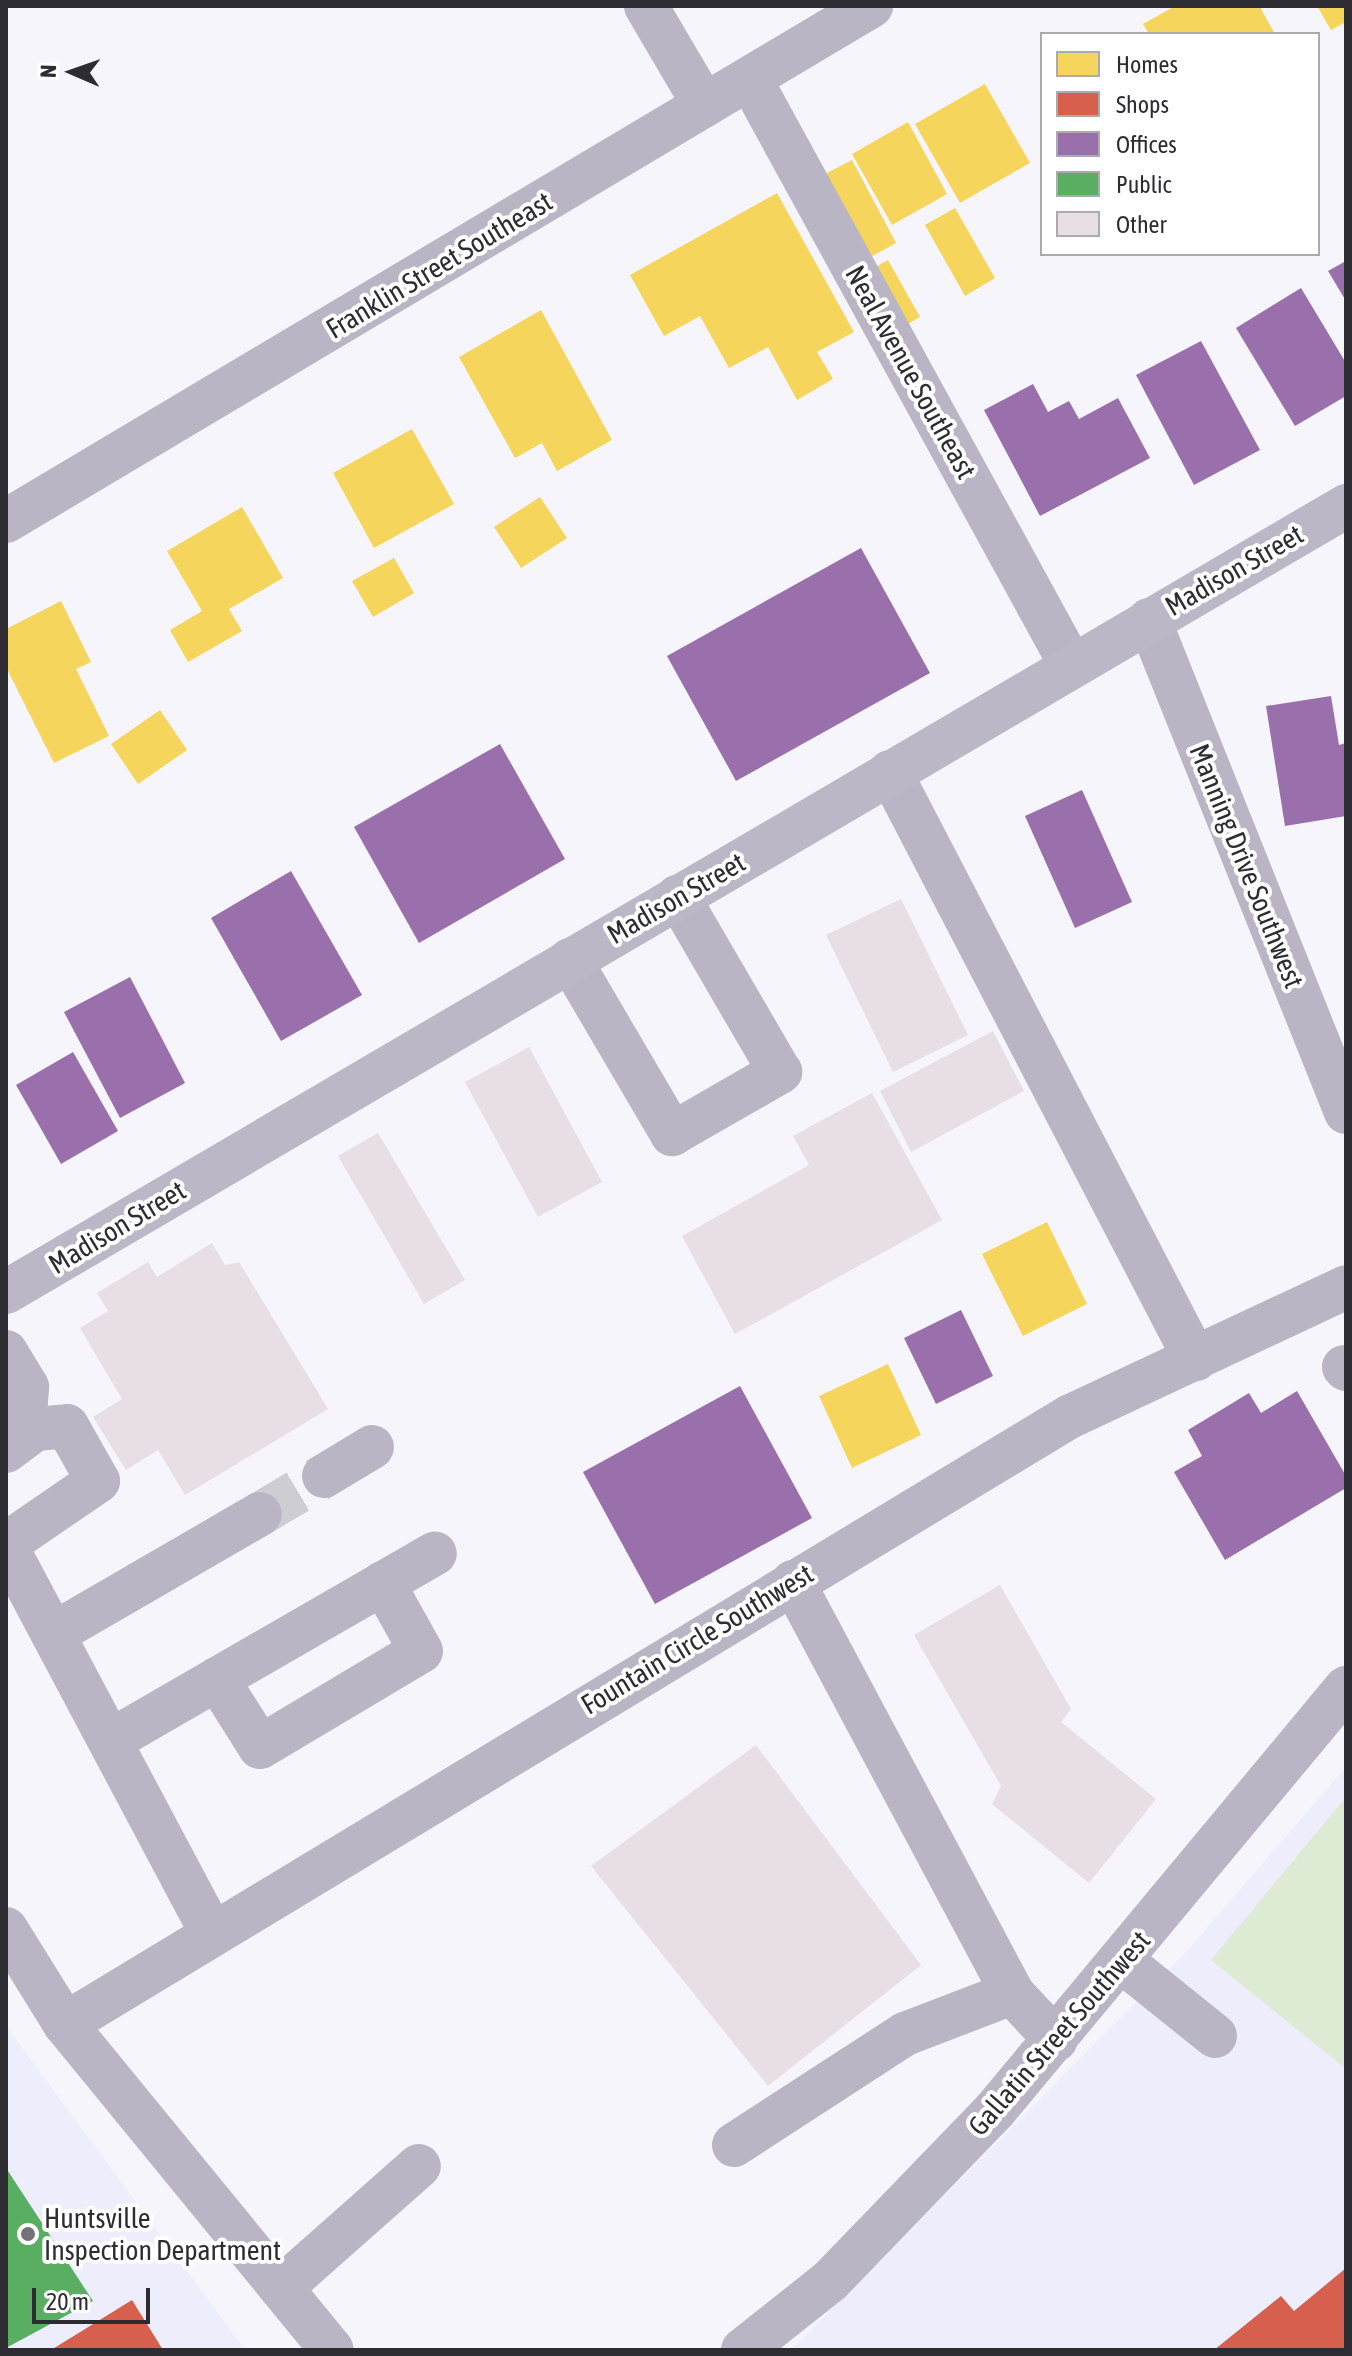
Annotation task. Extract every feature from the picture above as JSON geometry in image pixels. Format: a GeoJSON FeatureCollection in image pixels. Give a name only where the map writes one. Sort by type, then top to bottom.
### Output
{"type":"FeatureCollection","features":[{"type":"Feature","properties":{"kind":"main road","name":"Madison Street"},"geometry":{"type":"LineString","coordinates":[[6,1292],[1346,506]]}},
{"type":"Feature","properties":{"kind":"street"},"geometry":{"type":"LineString","coordinates":[[646,6],[704,105]]}},
{"type":"Feature","properties":{"kind":"street","name":"Franklin Street Southeast"},"geometry":{"type":"LineString","coordinates":[[6,521],[871,6]]}},
{"type":"Feature","properties":{"kind":"street","name":"Neal Avenue Southeast"},"geometry":{"type":"LineString","coordinates":[[750,79],[1071,665]]}},
{"type":"Feature","properties":{"kind":"street","name":"Manning Drive Southwest"},"geometry":{"type":"LineString","coordinates":[[1149,620],[1346,1112]]}},
{"type":"Feature","properties":{"kind":"street"},"geometry":{"type":"LineString","coordinates":[[890,772],[1195,1359]]}},
{"type":"Feature","properties":{"kind":"street"},"geometry":{"type":"LineString","coordinates":[[570,960],[672,1134],[780,1072],[678,897]]}},
{"type":"Feature","properties":{"kind":"street","name":"Fountain Circle Southwest"},"geometry":{"type":"LineString","coordinates":[[65,2024],[1069,1417],[1346,1287]]}},
{"type":"Feature","properties":{"kind":"street"},"geometry":{"type":"LineString","coordinates":[[6,1352],[27,1387],[18,1426],[67,1426],[98,1481],[6,1545],[212,1934]]}},
{"type":"Feature","properties":{"kind":"street"},"geometry":{"type":"LineString","coordinates":[[324,1476],[372,1447]]}},
{"type":"Feature","properties":{"kind":"street"},"geometry":{"type":"LineString","coordinates":[[53,1634],[260,1514]]}},
{"type":"Feature","properties":{"kind":"street"},"geometry":{"type":"LineString","coordinates":[[110,1741],[435,1553]]}},
{"type":"Feature","properties":{"kind":"street"},"geometry":{"type":"LineString","coordinates":[[793,1582],[1012,1993],[1056,2040]]}},
{"type":"Feature","properties":{"kind":"street"},"geometry":{"type":"LineString","coordinates":[[217,1679],[260,1747],[421,1651],[383,1583]]}},
{"type":"Feature","properties":{"kind":"street","name":"Gallatin Street Southwest"},"geometry":{"type":"LineString","coordinates":[[743,2350],[830,2281],[1056,2040],[1346,1688]]}},
{"type":"Feature","properties":{"kind":"street"},"geometry":{"type":"LineString","coordinates":[[9,1943],[65,2024],[281,2288],[335,2347]]}},
{"type":"Feature","properties":{"kind":"street"},"geometry":{"type":"LineString","coordinates":[[1123,1962],[1215,2036]]}},
{"type":"Feature","properties":{"kind":"street"},"geometry":{"type":"LineString","coordinates":[[734,2145],[905,2034],[1012,1993]]}},
{"type":"Feature","properties":{"kind":"street"},"geometry":{"type":"LineString","coordinates":[[281,2288],[419,2166]]}},
{"type":"Feature","properties":{"kind":"shaded area"},"geometry":{"type":"Polygon","coordinates":[[[1346,1767],[1346,2350],[791,2350],[1186,1952],[1346,1767]]]}},
{"type":"Feature","properties":{"kind":"shaded area"},"geometry":{"type":"Polygon","coordinates":[[[6,2026],[245,2350],[6,2350],[6,2026]]]}},
{"type":"Feature","properties":{"kind":"green space"},"geometry":{"type":"Polygon","coordinates":[[[1346,1797],[1346,2069],[1211,1960],[1346,1797]]]}},
{"type":"Feature","properties":{"kind":"building: Homes"},"geometry":{"type":"Polygon","coordinates":[[[1175,6],[1265,6],[1261,9],[1274,32],[1148,32],[1143,24],[1175,6]]]}},
{"type":"Feature","properties":{"kind":"building: Homes"},"geometry":{"type":"Polygon","coordinates":[[[1317,6],[1346,6],[1346,22],[1331,30],[1317,6]]]}},
{"type":"Feature","properties":{"kind":"building: Homes"},"geometry":{"type":"Polygon","coordinates":[[[985,84],[1030,163],[960,203],[915,124],[985,84]]]}},
{"type":"Feature","properties":{"kind":"building: Homes"},"geometry":{"type":"Polygon","coordinates":[[[908,122],[947,194],[892,225],[852,154],[908,122]]]}},
{"type":"Feature","properties":{"kind":"building: Homes"},"geometry":{"type":"Polygon","coordinates":[[[852,160],[896,243],[867,259],[823,175],[852,160]]]}},
{"type":"Feature","properties":{"kind":"building: Homes"},"geometry":{"type":"Polygon","coordinates":[[[777,193],[854,332],[817,352],[833,379],[797,400],[768,347],[729,368],[700,316],[664,336],[630,275],[777,193]]]}},
{"type":"Feature","properties":{"kind":"building: Homes"},"geometry":{"type":"Polygon","coordinates":[[[955,208],[995,278],[965,296],[925,225],[955,208]]]}},
{"type":"Feature","properties":{"kind":"building: Homes"},"geometry":{"type":"Polygon","coordinates":[[[888,260],[920,317],[897,330],[865,273],[888,260]]]}},
{"type":"Feature","properties":{"kind":"building: Homes"},"geometry":{"type":"Polygon","coordinates":[[[541,310],[612,440],[557,471],[542,443],[515,458],[459,357],[541,310]]]}},
{"type":"Feature","properties":{"kind":"building: Homes"},"geometry":{"type":"Polygon","coordinates":[[[412,429],[454,504],[374,548],[333,473],[412,429]]]}},
{"type":"Feature","properties":{"kind":"building: Homes"},"geometry":{"type":"Polygon","coordinates":[[[540,497],[567,538],[521,568],[494,527],[540,497]]]}},
{"type":"Feature","properties":{"kind":"building: Homes"},"geometry":{"type":"Polygon","coordinates":[[[242,507],[283,578],[229,609],[242,631],[188,662],[170,630],[202,611],[167,551],[242,507]]]}},
{"type":"Feature","properties":{"kind":"building: Homes"},"geometry":{"type":"Polygon","coordinates":[[[394,558],[414,593],[373,617],[352,581],[394,558]]]}},
{"type":"Feature","properties":{"kind":"building: Homes"},"geometry":{"type":"Polygon","coordinates":[[[61,601],[91,662],[76,669],[109,736],[54,763],[6,667],[6,629],[61,601]]]}},
{"type":"Feature","properties":{"kind":"building: Homes"},"geometry":{"type":"Polygon","coordinates":[[[160,710],[187,750],[138,784],[111,744],[160,710]]]}},
{"type":"Feature","properties":{"kind":"building: Homes"},"geometry":{"type":"Polygon","coordinates":[[[1047,1222],[1087,1304],[1023,1336],[982,1254],[1047,1222]]]}},
{"type":"Feature","properties":{"kind":"building: Homes"},"geometry":{"type":"Polygon","coordinates":[[[888,1364],[921,1435],[852,1468],[819,1396],[888,1364]]]}},
{"type":"Feature","properties":{"kind":"building: Shops"},"geometry":{"type":"Polygon","coordinates":[[[1346,2268],[1346,2350],[1214,2350],[1281,2296],[1294,2311],[1346,2268]]]}},
{"type":"Feature","properties":{"kind":"building: Shops"},"geometry":{"type":"Polygon","coordinates":[[[132,2300],[163,2350],[51,2350],[132,2300]]]}},
{"type":"Feature","properties":{"kind":"building: Offices"},"geometry":{"type":"Polygon","coordinates":[[[1346,261],[1346,301],[1328,271],[1346,261]]]}},
{"type":"Feature","properties":{"kind":"building: Offices"},"geometry":{"type":"Polygon","coordinates":[[[1301,288],[1346,363],[1346,396],[1295,426],[1236,328],[1301,288]]]}},
{"type":"Feature","properties":{"kind":"building: Offices"},"geometry":{"type":"Polygon","coordinates":[[[1201,341],[1260,450],[1194,485],[1136,375],[1201,341]]]}},
{"type":"Feature","properties":{"kind":"building: Offices"},"geometry":{"type":"Polygon","coordinates":[[[1033,384],[1048,412],[1069,401],[1079,419],[1118,398],[1150,458],[1040,516],[984,410],[1033,384]]]}},
{"type":"Feature","properties":{"kind":"building: Offices"},"geometry":{"type":"Polygon","coordinates":[[[861,548],[930,673],[736,781],[667,656],[861,548]]]}},
{"type":"Feature","properties":{"kind":"building: Offices"},"geometry":{"type":"Polygon","coordinates":[[[1331,696],[1339,745],[1346,743],[1346,816],[1285,826],[1266,706],[1331,696]]]}},
{"type":"Feature","properties":{"kind":"building: Offices"},"geometry":{"type":"Polygon","coordinates":[[[500,744],[565,859],[419,943],[354,827],[500,744]]]}},
{"type":"Feature","properties":{"kind":"building: Offices"},"geometry":{"type":"Polygon","coordinates":[[[1082,790],[1132,902],[1075,928],[1025,816],[1082,790]]]}},
{"type":"Feature","properties":{"kind":"building: Offices"},"geometry":{"type":"Polygon","coordinates":[[[291,871],[362,995],[281,1041],[211,918],[291,871]]]}},
{"type":"Feature","properties":{"kind":"building: Offices"},"geometry":{"type":"Polygon","coordinates":[[[130,977],[185,1083],[120,1118],[64,1012],[130,977]]]}},
{"type":"Feature","properties":{"kind":"building: Offices"},"geometry":{"type":"Polygon","coordinates":[[[73,1052],[118,1131],[61,1164],[16,1085],[73,1052]]]}},
{"type":"Feature","properties":{"kind":"building: Offices"},"geometry":{"type":"Polygon","coordinates":[[[961,1310],[993,1376],[936,1404],[904,1338],[961,1310]]]}},
{"type":"Feature","properties":{"kind":"building: Offices"},"geometry":{"type":"Polygon","coordinates":[[[740,1386],[812,1518],[655,1604],[583,1472],[740,1386]]]}},
{"type":"Feature","properties":{"kind":"building: Offices"},"geometry":{"type":"Polygon","coordinates":[[[1297,1391],[1346,1476],[1346,1488],[1225,1560],[1174,1472],[1202,1456],[1188,1430],[1249,1393],[1261,1413],[1297,1391]]]}},
{"type":"Feature","properties":{"kind":"building: Public","name":"Huntsville Inspection Department"},"geometry":{"type":"Polygon","coordinates":[[[6,2168],[93,2301],[6,2348],[6,2168]]]}},
{"type":"Feature","properties":{"kind":"building: Other"},"geometry":{"type":"Polygon","coordinates":[[[901,899],[968,1035],[893,1072],[826,935],[901,899]]]}},
{"type":"Feature","properties":{"kind":"building: Other"},"geometry":{"type":"Polygon","coordinates":[[[993,1031],[1024,1091],[911,1152],[880,1091],[993,1031]]]}},
{"type":"Feature","properties":{"kind":"building: Other"},"geometry":{"type":"Polygon","coordinates":[[[529,1047],[602,1182],[538,1217],[465,1082],[529,1047]]]}},
{"type":"Feature","properties":{"kind":"building: Other"},"geometry":{"type":"Polygon","coordinates":[[[872,1093],[942,1220],[735,1334],[682,1236],[809,1165],[793,1136],[872,1093]]]}},
{"type":"Feature","properties":{"kind":"building: Other"},"geometry":{"type":"Polygon","coordinates":[[[378,1133],[465,1280],[424,1304],[338,1156],[378,1133]]]}},
{"type":"Feature","properties":{"kind":"building: Other"},"geometry":{"type":"Polygon","coordinates":[[[212,1243],[225,1265],[239,1262],[328,1409],[185,1495],[158,1450],[126,1470],[93,1417],[122,1399],[80,1328],[108,1311],[97,1293],[148,1262],[157,1277],[212,1243]]]}},
{"type":"Feature","properties":{"kind":"building: Other"},"geometry":{"type":"Polygon","coordinates":[[[1000,1585],[1071,1709],[1061,1722],[1156,1799],[1089,1883],[992,1804],[1001,1786],[914,1635],[1000,1585]]]}},
{"type":"Feature","properties":{"kind":"building: Other"},"geometry":{"type":"Polygon","coordinates":[[[756,1745],[921,1965],[768,2086],[591,1866],[756,1745]]]}},
{"type":"Feature","properties":{"kind":"tunnel"},"geometry":{"type":"LineString","coordinates":[[260,1514],[324,1476]]}},
{"type":"Feature","properties":{"kind":"place","name":"Huntsville Inspection Department"},"geometry":{"type":"Point","coordinates":[28,2234]}}]}
